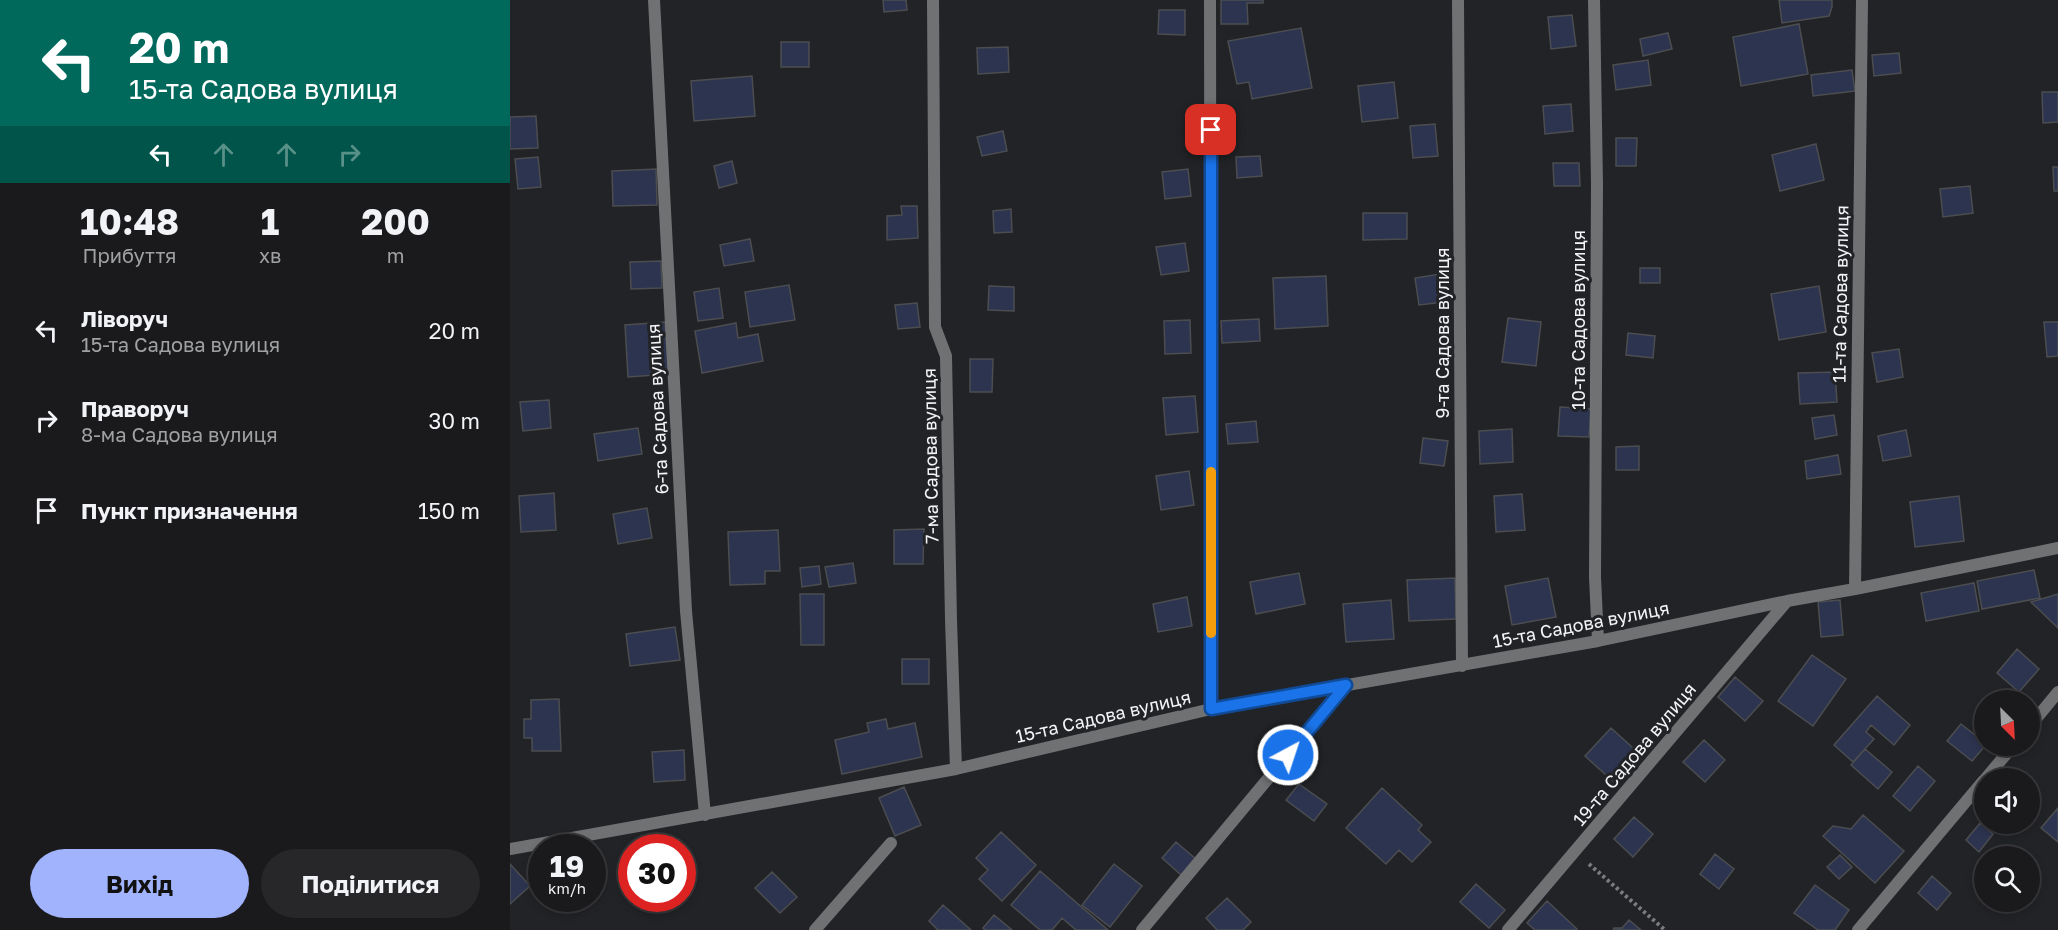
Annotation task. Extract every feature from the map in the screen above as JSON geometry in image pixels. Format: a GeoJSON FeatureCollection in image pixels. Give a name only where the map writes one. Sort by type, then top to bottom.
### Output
{"type":"FeatureCollection","features":[{"type":"Feature","properties":{"kind":"street","name":"6-та Садова вулиця"},"geometry":{"type":"LineString","coordinates":[[654,0],[686,611],[705,815]]}},
{"type":"Feature","properties":{"kind":"street","name":"7-ма Садова вулиця"},"geometry":{"type":"LineString","coordinates":[[933,0],[935,327],[946,356],[956,769]]}},
{"type":"Feature","properties":{"kind":"street"},"geometry":{"type":"LineString","coordinates":[[1210,0],[1211,709]]}},
{"type":"Feature","properties":{"kind":"street","name":"9-та Садова вулиця"},"geometry":{"type":"LineString","coordinates":[[1458,0],[1462,666]]}},
{"type":"Feature","properties":{"kind":"street","name":"10-та Садова вулиця"},"geometry":{"type":"LineString","coordinates":[[1593,0],[1597,219],[1595,577],[1598,641]]}},
{"type":"Feature","properties":{"kind":"street","name":"11-та Садова вулиця"},"geometry":{"type":"LineString","coordinates":[[1855,589],[1862,0]]}},
{"type":"Feature","properties":{"kind":"street","name":"15-та Садова вулиця"},"geometry":{"type":"LineString","coordinates":[[510,849],[956,769],[1211,709],[1598,641],[2058,548]]}},
{"type":"Feature","properties":{"kind":"street","name":"19-та Садова вулиця"},"geometry":{"type":"LineString","coordinates":[[1508,930],[1787,601]]}},
{"type":"Feature","properties":{"kind":"street"},"geometry":{"type":"LineString","coordinates":[[1142,930],[1346,685]]}},
{"type":"Feature","properties":{"kind":"street"},"geometry":{"type":"LineString","coordinates":[[2040,714],[2058,692]]}},
{"type":"Feature","properties":{"kind":"street"},"geometry":{"type":"LineString","coordinates":[[1994,768],[2005,756]]}},
{"type":"Feature","properties":{"kind":"street"},"geometry":{"type":"LineString","coordinates":[[1858,930],[1974,792]]}},
{"type":"Feature","properties":{"kind":"street"},"geometry":{"type":"LineString","coordinates":[[815,930],[891,843]]}},
{"type":"Feature","properties":{"kind":"path"},"geometry":{"type":"LineString","coordinates":[[1575,851],[1665,930]]}},
{"type":"Feature","properties":{"kind":"building"},"geometry":{"type":"Polygon","coordinates":[[[883,0],[906,0],[907,10],[884,12],[883,0]]]}},
{"type":"Feature","properties":{"kind":"building"},"geometry":{"type":"Polygon","coordinates":[[[1221,0],[1263,0],[1263,3],[1247,3],[1248,24],[1221,24],[1221,0]]]}},
{"type":"Feature","properties":{"kind":"building"},"geometry":{"type":"Polygon","coordinates":[[[1779,0],[1832,0],[1832,7],[1829,16],[1782,23],[1779,0]]]}},
{"type":"Feature","properties":{"kind":"building"},"geometry":{"type":"Polygon","coordinates":[[[1159,10],[1185,10],[1185,35],[1158,34],[1159,10]]]}},
{"type":"Feature","properties":{"kind":"building"},"geometry":{"type":"Polygon","coordinates":[[[1572,15],[1576,46],[1551,49],[1548,17],[1572,15]]]}},
{"type":"Feature","properties":{"kind":"building"},"geometry":{"type":"Polygon","coordinates":[[[1799,24],[1808,74],[1741,86],[1733,37],[1799,24]]]}},
{"type":"Feature","properties":{"kind":"building"},"geometry":{"type":"Polygon","coordinates":[[[1301,28],[1312,88],[1252,99],[1249,82],[1237,84],[1228,41],[1301,28]]]}},
{"type":"Feature","properties":{"kind":"building"},"geometry":{"type":"Polygon","coordinates":[[[1668,33],[1672,49],[1643,56],[1640,39],[1668,33]]]}},
{"type":"Feature","properties":{"kind":"building"},"geometry":{"type":"Polygon","coordinates":[[[781,42],[809,42],[809,67],[781,67],[781,42]]]}},
{"type":"Feature","properties":{"kind":"building"},"geometry":{"type":"Polygon","coordinates":[[[1008,47],[1009,72],[978,74],[977,48],[1008,47]]]}},
{"type":"Feature","properties":{"kind":"building"},"geometry":{"type":"Polygon","coordinates":[[[1899,53],[1901,73],[1874,76],[1872,55],[1899,53]]]}},
{"type":"Feature","properties":{"kind":"building"},"geometry":{"type":"Polygon","coordinates":[[[1648,60],[1651,85],[1616,90],[1613,65],[1648,60]]]}},
{"type":"Feature","properties":{"kind":"building"},"geometry":{"type":"Polygon","coordinates":[[[1852,70],[1855,91],[1813,96],[1811,75],[1852,70]]]}},
{"type":"Feature","properties":{"kind":"building"},"geometry":{"type":"Polygon","coordinates":[[[752,76],[755,116],[694,121],[691,81],[752,76]]]}},
{"type":"Feature","properties":{"kind":"building"},"geometry":{"type":"Polygon","coordinates":[[[1394,82],[1398,118],[1362,122],[1358,86],[1394,82]]]}},
{"type":"Feature","properties":{"kind":"building"},"geometry":{"type":"Polygon","coordinates":[[[2042,92],[2058,92],[2058,122],[2043,123],[2042,92]]]}},
{"type":"Feature","properties":{"kind":"building"},"geometry":{"type":"Polygon","coordinates":[[[1571,104],[1573,131],[1545,134],[1543,106],[1571,104]]]}},
{"type":"Feature","properties":{"kind":"building"},"geometry":{"type":"Polygon","coordinates":[[[536,116],[538,148],[510,149],[510,117],[536,116]]]}},
{"type":"Feature","properties":{"kind":"building"},"geometry":{"type":"Polygon","coordinates":[[[1435,124],[1438,156],[1413,158],[1410,126],[1435,124]]]}},
{"type":"Feature","properties":{"kind":"building"},"geometry":{"type":"Polygon","coordinates":[[[1003,131],[1007,151],[982,156],[977,137],[1003,131]]]}},
{"type":"Feature","properties":{"kind":"building"},"geometry":{"type":"Polygon","coordinates":[[[1616,138],[1637,138],[1636,166],[1616,166],[1616,138]]]}},
{"type":"Feature","properties":{"kind":"building"},"geometry":{"type":"Polygon","coordinates":[[[1816,144],[1824,180],[1780,191],[1772,155],[1816,144]]]}},
{"type":"Feature","properties":{"kind":"building"},"geometry":{"type":"Polygon","coordinates":[[[1260,156],[1262,176],[1237,178],[1236,157],[1260,156]]]}},
{"type":"Feature","properties":{"kind":"building"},"geometry":{"type":"Polygon","coordinates":[[[538,157],[541,187],[518,189],[515,159],[538,157]]]}},
{"type":"Feature","properties":{"kind":"building"},"geometry":{"type":"Polygon","coordinates":[[[732,161],[737,183],[719,188],[714,166],[732,161]]]}},
{"type":"Feature","properties":{"kind":"building"},"geometry":{"type":"Polygon","coordinates":[[[1553,163],[1579,163],[1580,186],[1554,186],[1553,163]]]}},
{"type":"Feature","properties":{"kind":"building"},"geometry":{"type":"Polygon","coordinates":[[[2053,167],[2058,167],[2058,191],[2054,191],[2053,167]]]}},
{"type":"Feature","properties":{"kind":"building"},"geometry":{"type":"Polygon","coordinates":[[[656,169],[657,205],[613,206],[612,171],[656,169]]]}},
{"type":"Feature","properties":{"kind":"building"},"geometry":{"type":"Polygon","coordinates":[[[1188,169],[1191,196],[1165,199],[1162,172],[1188,169]]]}},
{"type":"Feature","properties":{"kind":"building"},"geometry":{"type":"Polygon","coordinates":[[[1970,186],[1973,213],[1943,217],[1940,189],[1970,186]]]}},
{"type":"Feature","properties":{"kind":"building"},"geometry":{"type":"Polygon","coordinates":[[[901,206],[917,206],[918,238],[887,240],[887,216],[902,215],[901,206]]]}},
{"type":"Feature","properties":{"kind":"building"},"geometry":{"type":"Polygon","coordinates":[[[1011,209],[1012,232],[994,233],[993,211],[1011,209]]]}},
{"type":"Feature","properties":{"kind":"building"},"geometry":{"type":"Polygon","coordinates":[[[1363,213],[1407,213],[1407,239],[1363,240],[1363,213]]]}},
{"type":"Feature","properties":{"kind":"building"},"geometry":{"type":"Polygon","coordinates":[[[750,239],[754,261],[724,266],[720,245],[750,239]]]}},
{"type":"Feature","properties":{"kind":"building"},"geometry":{"type":"Polygon","coordinates":[[[1185,243],[1189,271],[1161,275],[1156,247],[1185,243]]]}},
{"type":"Feature","properties":{"kind":"building"},"geometry":{"type":"Polygon","coordinates":[[[661,261],[662,288],[631,289],[630,262],[661,261]]]}},
{"type":"Feature","properties":{"kind":"building"},"geometry":{"type":"Polygon","coordinates":[[[1640,268],[1660,268],[1660,283],[1640,283],[1640,268]]]}},
{"type":"Feature","properties":{"kind":"building"},"geometry":{"type":"Polygon","coordinates":[[[1440,274],[1444,302],[1419,305],[1415,278],[1440,274]]]}},
{"type":"Feature","properties":{"kind":"building"},"geometry":{"type":"Polygon","coordinates":[[[1326,276],[1328,326],[1275,329],[1273,278],[1326,276]]]}},
{"type":"Feature","properties":{"kind":"building"},"geometry":{"type":"Polygon","coordinates":[[[789,285],[795,320],[750,327],[745,292],[789,285]]]}},
{"type":"Feature","properties":{"kind":"building"},"geometry":{"type":"Polygon","coordinates":[[[989,286],[1014,287],[1014,311],[988,310],[989,286]]]}},
{"type":"Feature","properties":{"kind":"building"},"geometry":{"type":"Polygon","coordinates":[[[1819,286],[1826,332],[1779,340],[1771,294],[1819,286]]]}},
{"type":"Feature","properties":{"kind":"building"},"geometry":{"type":"Polygon","coordinates":[[[719,288],[723,318],[698,321],[694,292],[719,288]]]}},
{"type":"Feature","properties":{"kind":"building"},"geometry":{"type":"Polygon","coordinates":[[[917,303],[920,327],[898,329],[895,305],[917,303]]]}},
{"type":"Feature","properties":{"kind":"building"},"geometry":{"type":"Polygon","coordinates":[[[1508,318],[1541,322],[1536,366],[1502,362],[1508,318]]]}},
{"type":"Feature","properties":{"kind":"building"},"geometry":{"type":"Polygon","coordinates":[[[1259,319],[1260,341],[1222,343],[1221,321],[1259,319]]]}},
{"type":"Feature","properties":{"kind":"building"},"geometry":{"type":"Polygon","coordinates":[[[1190,320],[1191,353],[1165,354],[1164,321],[1190,320]]]}},
{"type":"Feature","properties":{"kind":"building"},"geometry":{"type":"Polygon","coordinates":[[[665,322],[669,374],[628,377],[625,325],[665,322]]]}},
{"type":"Feature","properties":{"kind":"building"},"geometry":{"type":"Polygon","coordinates":[[[2044,322],[2058,322],[2058,356],[2047,357],[2044,322]]]}},
{"type":"Feature","properties":{"kind":"building"},"geometry":{"type":"Polygon","coordinates":[[[736,323],[738,338],[758,334],[763,361],[702,373],[695,331],[736,323]]]}},
{"type":"Feature","properties":{"kind":"building"},"geometry":{"type":"Polygon","coordinates":[[[1628,333],[1655,336],[1653,358],[1626,355],[1628,333]]]}},
{"type":"Feature","properties":{"kind":"building"},"geometry":{"type":"Polygon","coordinates":[[[1899,349],[1903,377],[1877,382],[1872,353],[1899,349]]]}},
{"type":"Feature","properties":{"kind":"building"},"geometry":{"type":"Polygon","coordinates":[[[970,359],[993,359],[992,392],[970,392],[970,359]]]}},
{"type":"Feature","properties":{"kind":"building"},"geometry":{"type":"Polygon","coordinates":[[[1835,372],[1837,402],[1800,404],[1798,373],[1835,372]]]}},
{"type":"Feature","properties":{"kind":"building"},"geometry":{"type":"Polygon","coordinates":[[[1195,396],[1198,432],[1166,435],[1163,398],[1195,396]]]}},
{"type":"Feature","properties":{"kind":"building"},"geometry":{"type":"Polygon","coordinates":[[[549,400],[551,428],[523,431],[520,402],[549,400]]]}},
{"type":"Feature","properties":{"kind":"building"},"geometry":{"type":"Polygon","coordinates":[[[1560,407],[1591,409],[1589,437],[1558,436],[1560,407]]]}},
{"type":"Feature","properties":{"kind":"building"},"geometry":{"type":"Polygon","coordinates":[[[1834,415],[1837,435],[1815,439],[1812,418],[1834,415]]]}},
{"type":"Feature","properties":{"kind":"building"},"geometry":{"type":"Polygon","coordinates":[[[1256,421],[1258,442],[1228,444],[1226,424],[1256,421]]]}},
{"type":"Feature","properties":{"kind":"building"},"geometry":{"type":"Polygon","coordinates":[[[638,428],[642,454],[598,461],[594,434],[638,428]]]}},
{"type":"Feature","properties":{"kind":"building"},"geometry":{"type":"Polygon","coordinates":[[[1512,429],[1513,462],[1480,464],[1479,431],[1512,429]]]}},
{"type":"Feature","properties":{"kind":"building"},"geometry":{"type":"Polygon","coordinates":[[[1906,430],[1911,456],[1883,461],[1878,436],[1906,430]]]}},
{"type":"Feature","properties":{"kind":"building"},"geometry":{"type":"Polygon","coordinates":[[[1423,438],[1448,441],[1444,466],[1420,463],[1423,438]]]}},
{"type":"Feature","properties":{"kind":"building"},"geometry":{"type":"Polygon","coordinates":[[[1639,446],[1639,470],[1616,470],[1616,447],[1639,446]]]}},
{"type":"Feature","properties":{"kind":"building"},"geometry":{"type":"Polygon","coordinates":[[[1838,455],[1841,474],[1807,479],[1805,461],[1838,455]]]}},
{"type":"Feature","properties":{"kind":"building"},"geometry":{"type":"Polygon","coordinates":[[[1189,471],[1194,505],[1161,510],[1156,476],[1189,471]]]}},
{"type":"Feature","properties":{"kind":"building"},"geometry":{"type":"Polygon","coordinates":[[[554,493],[556,530],[521,532],[519,496],[554,493]]]}},
{"type":"Feature","properties":{"kind":"building"},"geometry":{"type":"Polygon","coordinates":[[[1522,494],[1525,530],[1496,532],[1494,496],[1522,494]]]}},
{"type":"Feature","properties":{"kind":"building"},"geometry":{"type":"Polygon","coordinates":[[[1959,496],[1964,541],[1915,547],[1910,502],[1959,496]]]}},
{"type":"Feature","properties":{"kind":"building"},"geometry":{"type":"Polygon","coordinates":[[[647,508],[652,538],[618,544],[613,514],[647,508]]]}},
{"type":"Feature","properties":{"kind":"building"},"geometry":{"type":"Polygon","coordinates":[[[924,529],[923,564],[894,564],[894,530],[924,529]]]}},
{"type":"Feature","properties":{"kind":"building"},"geometry":{"type":"Polygon","coordinates":[[[778,530],[780,571],[765,571],[765,584],[730,585],[728,532],[778,530]]]}},
{"type":"Feature","properties":{"kind":"building"},"geometry":{"type":"Polygon","coordinates":[[[853,563],[856,583],[829,587],[825,567],[853,563]]]}},
{"type":"Feature","properties":{"kind":"building"},"geometry":{"type":"Polygon","coordinates":[[[819,566],[821,584],[802,587],[800,568],[819,566]]]}},
{"type":"Feature","properties":{"kind":"building"},"geometry":{"type":"Polygon","coordinates":[[[2034,570],[2040,598],[1982,609],[1977,581],[2034,570]]]}},
{"type":"Feature","properties":{"kind":"building"},"geometry":{"type":"Polygon","coordinates":[[[1299,573],[1305,604],[1256,614],[1250,582],[1299,573]]]}},
{"type":"Feature","properties":{"kind":"building"},"geometry":{"type":"Polygon","coordinates":[[[1455,578],[1456,619],[1409,621],[1407,580],[1455,578]]]}},
{"type":"Feature","properties":{"kind":"building"},"geometry":{"type":"Polygon","coordinates":[[[1548,578],[1556,617],[1512,625],[1505,586],[1548,578]]]}},
{"type":"Feature","properties":{"kind":"building"},"geometry":{"type":"Polygon","coordinates":[[[1974,583],[1979,611],[1926,621],[1921,593],[1974,583]]]}},
{"type":"Feature","properties":{"kind":"building"},"geometry":{"type":"Polygon","coordinates":[[[800,594],[824,594],[824,645],[801,645],[800,594]]]}},
{"type":"Feature","properties":{"kind":"building"},"geometry":{"type":"Polygon","coordinates":[[[2058,594],[2058,628],[2031,602],[2058,594]]]}},
{"type":"Feature","properties":{"kind":"building"},"geometry":{"type":"Polygon","coordinates":[[[1187,597],[1192,626],[1158,632],[1153,604],[1187,597]]]}},
{"type":"Feature","properties":{"kind":"building"},"geometry":{"type":"Polygon","coordinates":[[[1391,600],[1394,639],[1346,642],[1343,604],[1391,600]]]}},
{"type":"Feature","properties":{"kind":"building"},"geometry":{"type":"Polygon","coordinates":[[[1840,600],[1843,635],[1821,637],[1818,602],[1840,600]]]}},
{"type":"Feature","properties":{"kind":"building"},"geometry":{"type":"Polygon","coordinates":[[[675,627],[680,660],[630,666],[626,634],[675,627]]]}},
{"type":"Feature","properties":{"kind":"building"},"geometry":{"type":"Polygon","coordinates":[[[2017,649],[2039,669],[2021,690],[2017,690],[1997,673],[2017,649]]]}},
{"type":"Feature","properties":{"kind":"building"},"geometry":{"type":"Polygon","coordinates":[[[1812,655],[1846,679],[1813,726],[1778,701],[1812,655]]]}},
{"type":"Feature","properties":{"kind":"building"},"geometry":{"type":"Polygon","coordinates":[[[902,659],[929,659],[929,684],[902,684],[902,659]]]}},
{"type":"Feature","properties":{"kind":"building"},"geometry":{"type":"Polygon","coordinates":[[[1735,677],[1763,701],[1745,721],[1718,697],[1735,677]]]}},
{"type":"Feature","properties":{"kind":"building"},"geometry":{"type":"Polygon","coordinates":[[[1877,696],[1910,725],[1894,745],[1871,725],[1866,732],[1874,739],[1853,762],[1834,745],[1877,696]]]}},
{"type":"Feature","properties":{"kind":"building"},"geometry":{"type":"Polygon","coordinates":[[[559,699],[561,751],[532,751],[532,738],[524,738],[524,719],[531,719],[531,700],[559,699]]]}},
{"type":"Feature","properties":{"kind":"building"},"geometry":{"type":"Polygon","coordinates":[[[886,719],[888,729],[915,723],[922,757],[842,774],[835,740],[869,732],[867,723],[886,719]]]}},
{"type":"Feature","properties":{"kind":"building"},"geometry":{"type":"Polygon","coordinates":[[[1961,724],[1974,734],[1974,756],[1976,756],[1972,761],[1947,741],[1961,724]]]}},
{"type":"Feature","properties":{"kind":"building"},"geometry":{"type":"Polygon","coordinates":[[[1611,728],[1643,757],[1617,785],[1585,756],[1611,728]]]}},
{"type":"Feature","properties":{"kind":"building"},"geometry":{"type":"Polygon","coordinates":[[[1704,740],[1725,760],[1705,782],[1683,762],[1704,740]]]}},
{"type":"Feature","properties":{"kind":"building"},"geometry":{"type":"Polygon","coordinates":[[[1865,749],[1892,772],[1878,789],[1851,765],[1865,749]]]}},
{"type":"Feature","properties":{"kind":"building"},"geometry":{"type":"Polygon","coordinates":[[[684,750],[685,780],[654,782],[652,752],[684,750]]]}},
{"type":"Feature","properties":{"kind":"building"},"geometry":{"type":"Polygon","coordinates":[[[1918,766],[1935,781],[1910,811],[1893,796],[1918,766]]]}},
{"type":"Feature","properties":{"kind":"building"},"geometry":{"type":"Polygon","coordinates":[[[1299,784],[1327,804],[1314,821],[1286,800],[1299,784]]]}},
{"type":"Feature","properties":{"kind":"building"},"geometry":{"type":"Polygon","coordinates":[[[904,787],[921,825],[895,836],[879,798],[904,787]]]}},
{"type":"Feature","properties":{"kind":"building"},"geometry":{"type":"Polygon","coordinates":[[[1382,788],[1422,825],[1418,830],[1431,842],[1412,862],[1399,850],[1386,864],[1346,828],[1382,788]]]}},
{"type":"Feature","properties":{"kind":"building"},"geometry":{"type":"Polygon","coordinates":[[[2058,808],[2058,842],[2041,828],[2058,808]]]}},
{"type":"Feature","properties":{"kind":"building"},"geometry":{"type":"Polygon","coordinates":[[[1863,815],[1904,851],[1875,883],[1823,836],[1833,826],[1851,829],[1863,815]]]}},
{"type":"Feature","properties":{"kind":"building"},"geometry":{"type":"Polygon","coordinates":[[[1634,817],[1653,834],[1633,857],[1614,839],[1634,817]]]}},
{"type":"Feature","properties":{"kind":"building"},"geometry":{"type":"Polygon","coordinates":[[[1974,830],[1974,834],[1993,834],[1984,846],[1974,847],[1966,840],[1974,830]]]}},
{"type":"Feature","properties":{"kind":"building"},"geometry":{"type":"Polygon","coordinates":[[[1001,832],[1036,865],[1002,901],[979,879],[988,870],[976,858],[1001,832]]]}},
{"type":"Feature","properties":{"kind":"building"},"geometry":{"type":"Polygon","coordinates":[[[1176,842],[1196,859],[1181,875],[1162,858],[1176,842]]]}},
{"type":"Feature","properties":{"kind":"building"},"geometry":{"type":"Polygon","coordinates":[[[1715,854],[1734,869],[1719,889],[1700,874],[1715,854]]]}},
{"type":"Feature","properties":{"kind":"building"},"geometry":{"type":"Polygon","coordinates":[[[1840,855],[1852,867],[1839,879],[1827,867],[1840,855]]]}},
{"type":"Feature","properties":{"kind":"building"},"geometry":{"type":"Polygon","coordinates":[[[510,864],[528,884],[528,888],[510,904],[510,864]]]}},
{"type":"Feature","properties":{"kind":"building"},"geometry":{"type":"Polygon","coordinates":[[[1114,864],[1142,886],[1110,927],[1082,905],[1114,864]]]}},
{"type":"Feature","properties":{"kind":"building"},"geometry":{"type":"Polygon","coordinates":[[[1040,871],[1108,930],[1076,930],[1062,918],[1052,930],[1040,930],[1011,905],[1040,871]]]}},
{"type":"Feature","properties":{"kind":"building"},"geometry":{"type":"Polygon","coordinates":[[[772,872],[797,897],[780,913],[755,888],[772,872]]]}},
{"type":"Feature","properties":{"kind":"building"},"geometry":{"type":"Polygon","coordinates":[[[1932,876],[1951,893],[1937,910],[1918,893],[1932,876]]]}},
{"type":"Feature","properties":{"kind":"building"},"geometry":{"type":"Polygon","coordinates":[[[1476,884],[1505,910],[1489,928],[1460,902],[1476,884]]]}},
{"type":"Feature","properties":{"kind":"building"},"geometry":{"type":"Polygon","coordinates":[[[1815,885],[1849,910],[1835,930],[1818,930],[1794,913],[1815,885]]]}},
{"type":"Feature","properties":{"kind":"building"},"geometry":{"type":"Polygon","coordinates":[[[1227,898],[1251,922],[1243,930],[1217,930],[1206,918],[1227,898]]]}},
{"type":"Feature","properties":{"kind":"building"},"geometry":{"type":"Polygon","coordinates":[[[1547,901],[1577,930],[1535,930],[1527,923],[1547,901]]]}},
{"type":"Feature","properties":{"kind":"building"},"geometry":{"type":"Polygon","coordinates":[[[943,905],[971,930],[938,930],[929,921],[943,905]]]}},
{"type":"Feature","properties":{"kind":"building"},"geometry":{"type":"Polygon","coordinates":[[[994,915],[1012,930],[985,930],[983,928],[994,915]]]}},
{"type":"Feature","properties":{"kind":"building"},"geometry":{"type":"Polygon","coordinates":[[[1629,920],[1641,930],[1613,930],[1622,928],[1629,920]]]}},
{"type":"Feature","properties":{"kind":"slow traffic"},"geometry":{"type":"LineString","coordinates":[[1211,472],[1211,633]]}},
{"type":"Feature","properties":{"kind":"route"},"geometry":{"type":"LineString","coordinates":[[1211,130],[1211,709],[1346,685],[1288,755]]}}]}
